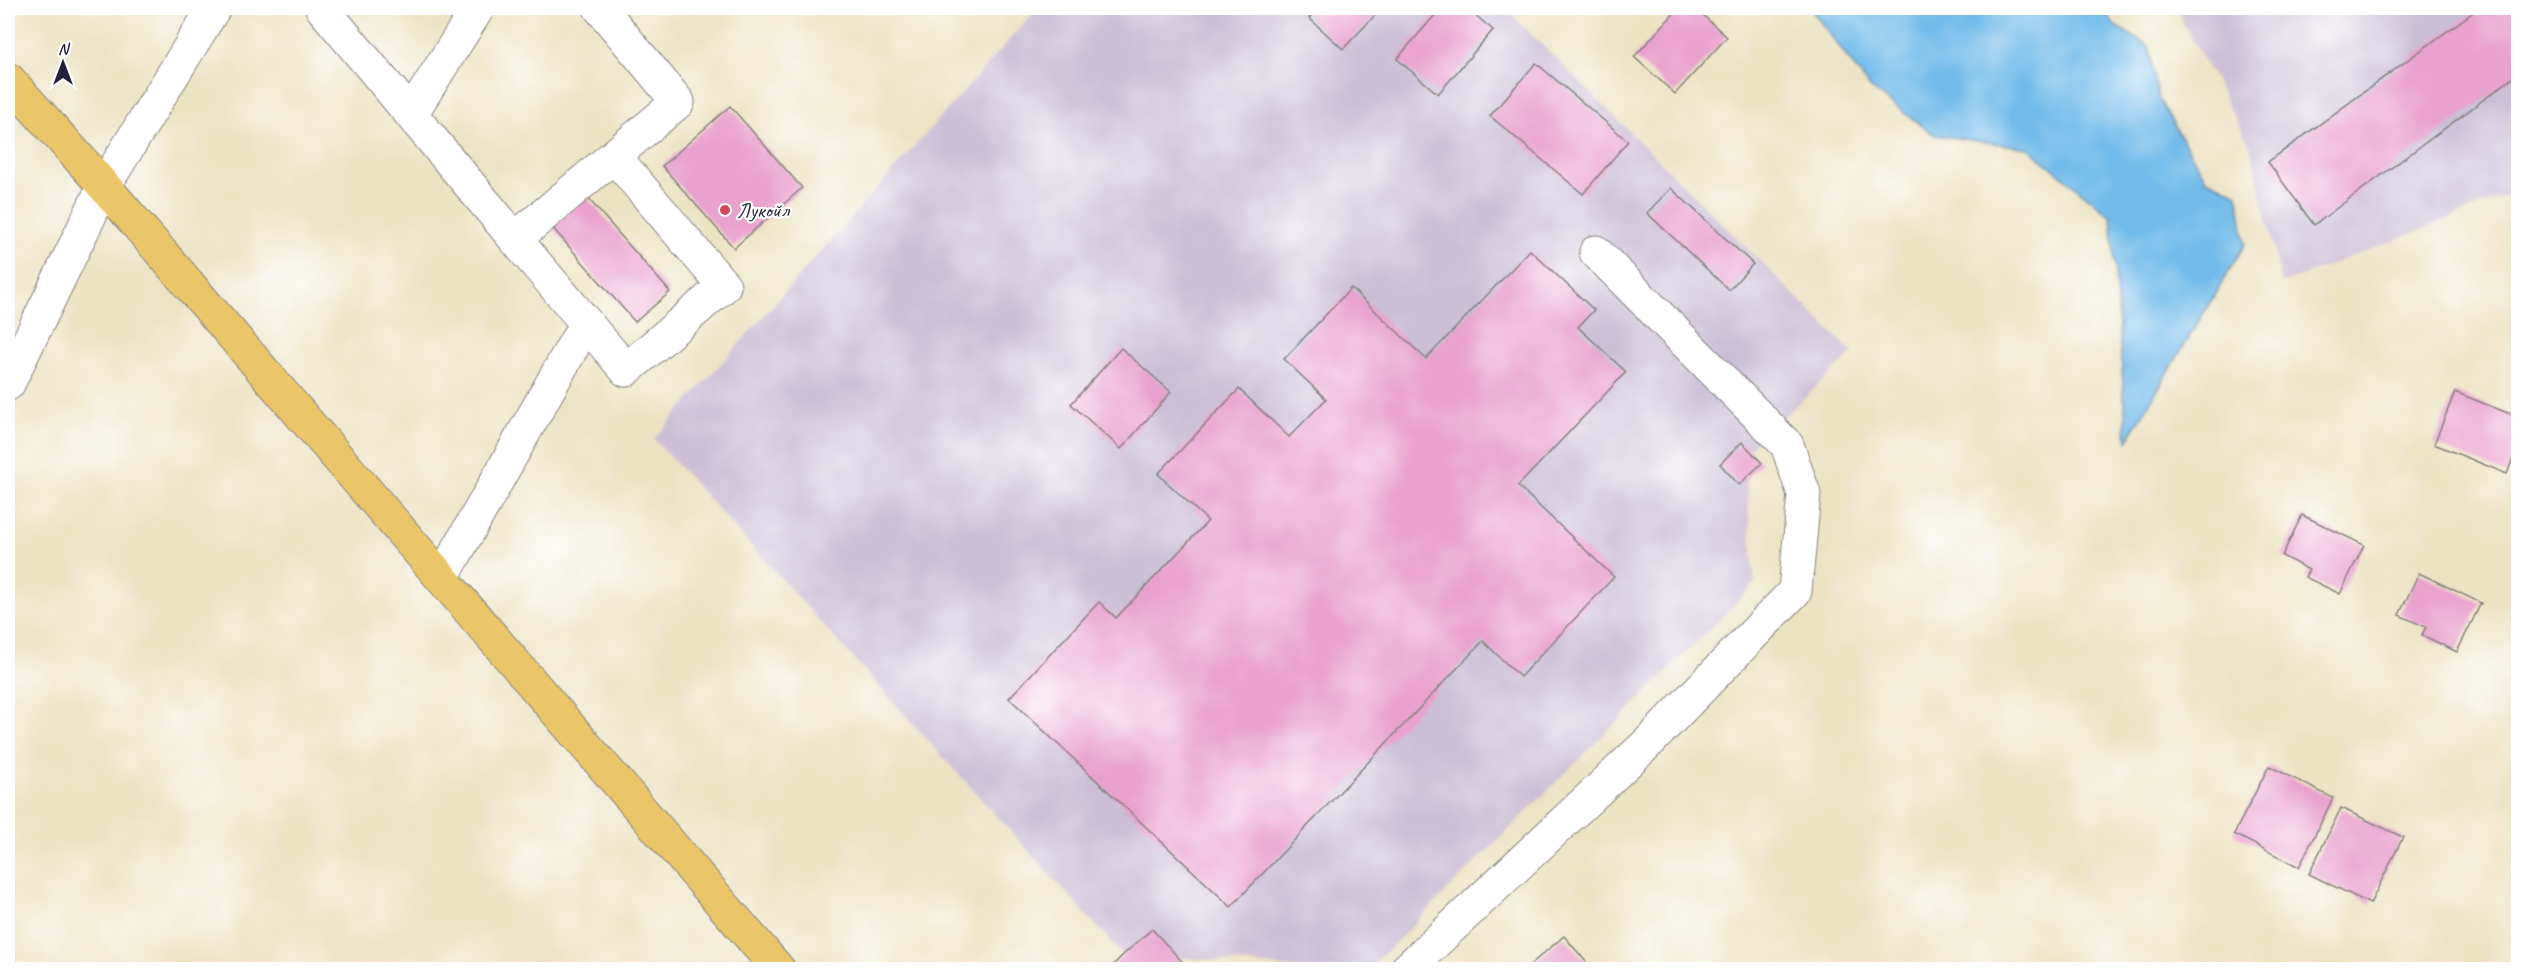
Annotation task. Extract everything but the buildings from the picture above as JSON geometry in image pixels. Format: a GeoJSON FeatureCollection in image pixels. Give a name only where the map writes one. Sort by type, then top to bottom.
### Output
{"type":"FeatureCollection","features":[{"type":"Feature","properties":{"kind":"main road"},"geometry":{"type":"LineString","coordinates":[[8,79],[104,186],[779,969]]}},
{"type":"Feature","properties":{"kind":"street"},"geometry":{"type":"LineString","coordinates":[[8,384],[104,186],[214,8]]}},
{"type":"Feature","properties":{"kind":"street"},"geometry":{"type":"LineString","coordinates":[[322,8],[626,370],[724,286],[614,156]]}},
{"type":"Feature","properties":{"kind":"street"},"geometry":{"type":"LineString","coordinates":[[411,114],[478,8]]}},
{"type":"Feature","properties":{"kind":"street"},"geometry":{"type":"LineString","coordinates":[[515,239],[678,102],[600,8]]}},
{"type":"Feature","properties":{"kind":"street"},"geometry":{"type":"LineString","coordinates":[[1406,969],[1649,742],[1795,591],[1804,494],[1787,445],[1596,252]]}},
{"type":"Feature","properties":{"kind":"street"},"geometry":{"type":"LineString","coordinates":[[442,578],[586,323]]}},
{"type":"Feature","properties":{"kind":"shaded area"},"geometry":{"type":"Polygon","coordinates":[[[1038,8],[1505,8],[1853,353],[1749,449],[1746,478],[1755,584],[1369,969],[1304,969],[1178,957],[1152,929],[1123,955],[654,439],[1038,8]]]}},
{"type":"Feature","properties":{"kind":"shaded area"},"geometry":{"type":"Polygon","coordinates":[[[2175,8],[2518,8],[2518,194],[2506,196],[2282,284],[2250,145],[2175,8]]]}},
{"type":"Feature","properties":{"kind":"water"},"geometry":{"type":"Polygon","coordinates":[[[1810,8],[2103,8],[2114,25],[2149,46],[2158,98],[2205,178],[2238,194],[2245,244],[2127,441],[2111,216],[2028,148],[1935,135],[1870,88],[1810,8]]]}},
{"type":"Feature","properties":{"kind":"place","name":"Лукойл"},"geometry":{"type":"Point","coordinates":[725,210]}}]}
